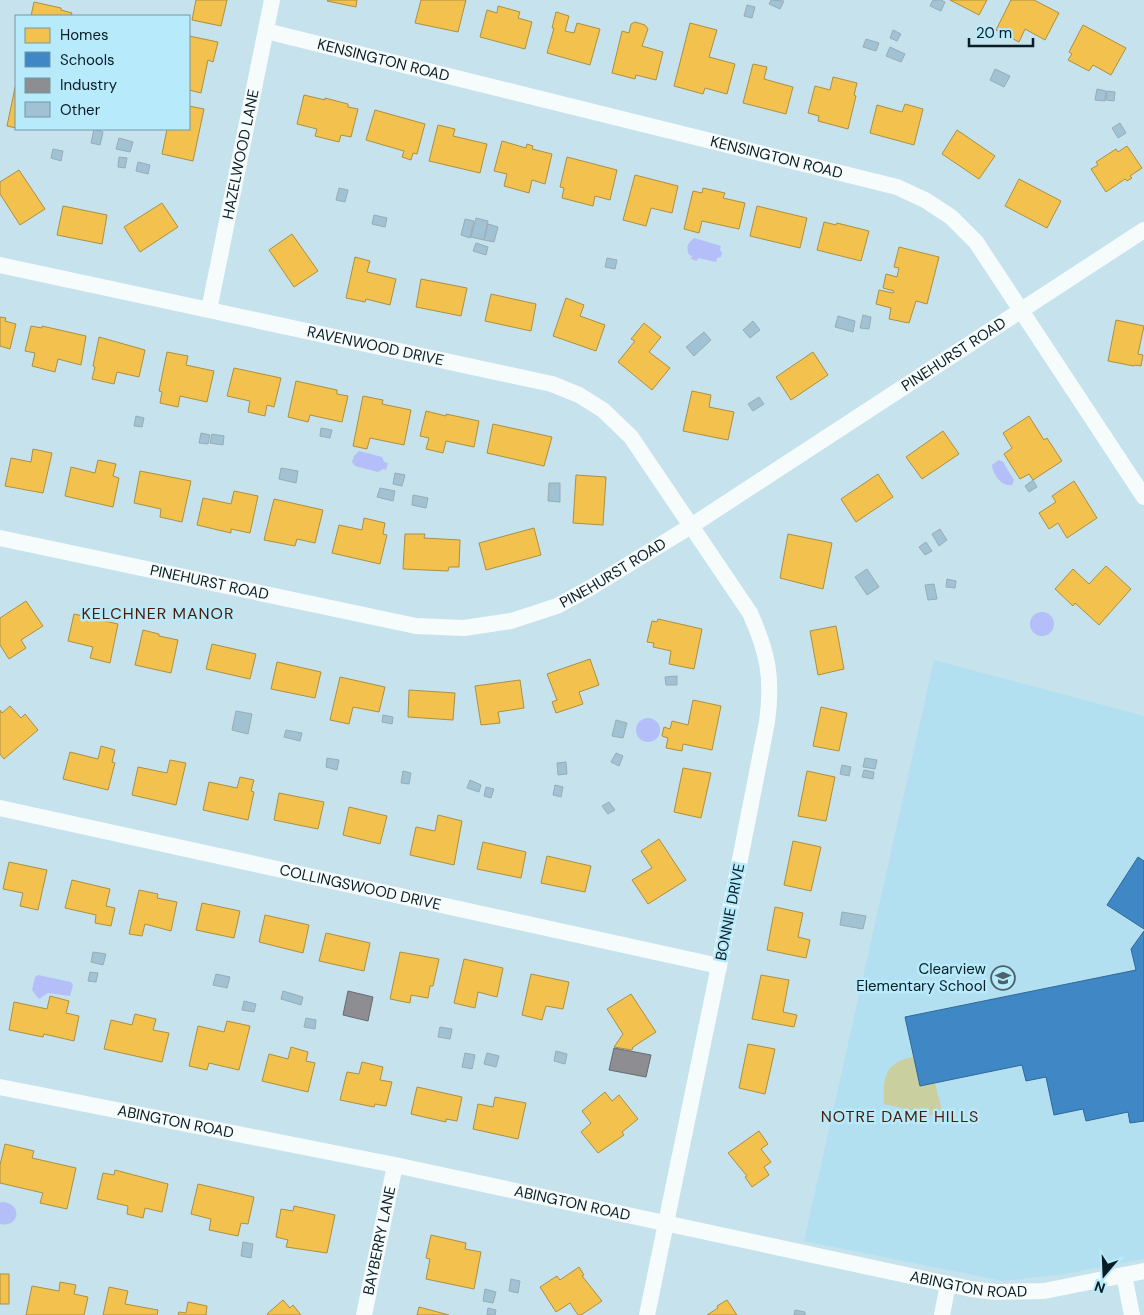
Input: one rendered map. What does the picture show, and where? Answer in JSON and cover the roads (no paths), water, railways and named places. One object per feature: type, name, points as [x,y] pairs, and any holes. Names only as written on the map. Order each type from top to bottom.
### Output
[{"type":"street","name":"HAZELWOOD LANE","points":[[209,310],[272,0]]},
{"type":"street","name":"KENSINGTON ROAD","points":[[266,31],[897,187],[926,200],[952,217],[976,242],[1144,497]]},
{"type":"street","name":"PINEHURST ROAD","points":[[0,538],[416,626],[464,628],[511,621],[557,606],[691,526],[1144,230]]},
{"type":"street","name":"RAVENWOOD DRIVE","points":[[0,265],[552,384],[579,395],[603,410],[631,437],[691,526]]},
{"type":"street","name":"BONNIE DRIVE","points":[[647,1315],[719,966],[767,722],[770,698],[767,658],[750,613],[691,526]]},
{"type":"street","name":"COLLINGSWOOD DRIVE","points":[[0,808],[719,966]]},
{"type":"street","name":"ABINGTON ROAD","points":[[0,1087],[395,1165],[948,1284],[996,1292],[1020,1292],[1068,1287],[1144,1271]]},
{"type":"street","name":"BAYBERRY LANE","points":[[364,1315],[395,1165]]},
{"type":"street","points":[[1124,1275],[1132,1315]]},
{"type":"street","points":[[942,1315],[948,1284]]},
{"type":"water","points":[[694,238],[721,246],[721,257],[717,258],[716,262],[698,258],[697,261],[691,259],[692,256],[689,255],[687,248]]},
{"type":"water","points":[[359,451],[382,457],[384,462],[388,463],[386,470],[383,469],[378,472],[355,466],[352,462],[354,456]]},
{"type":"water","points":[[999,460],[1003,462],[1014,480],[1012,485],[1004,484],[996,476],[992,465]]},
{"type":"water","points":[[1042,612],[1051,615],[1054,624],[1051,633],[1042,636],[1033,633],[1030,624],[1033,615]]},
{"type":"water","points":[[648,718],[656,722],[660,730],[656,738],[648,742],[640,738],[636,730],[640,722]]},
{"type":"water","points":[[38,975],[71,982],[73,985],[70,996],[48,993],[39,999],[32,990],[35,977]]},
{"type":"water","points":[[0,1203],[9,1203],[16,1210],[15,1219],[7,1224],[0,1224]]},
{"type":"place","name":"Clearview Elementary School","points":[[1003,978]]},
{"type":"district","name":"KELCHNER MANOR","points":[[158,613]]},
{"type":"district","name":"NOTRE DAME HILLS","points":[[900,1116]]}]
